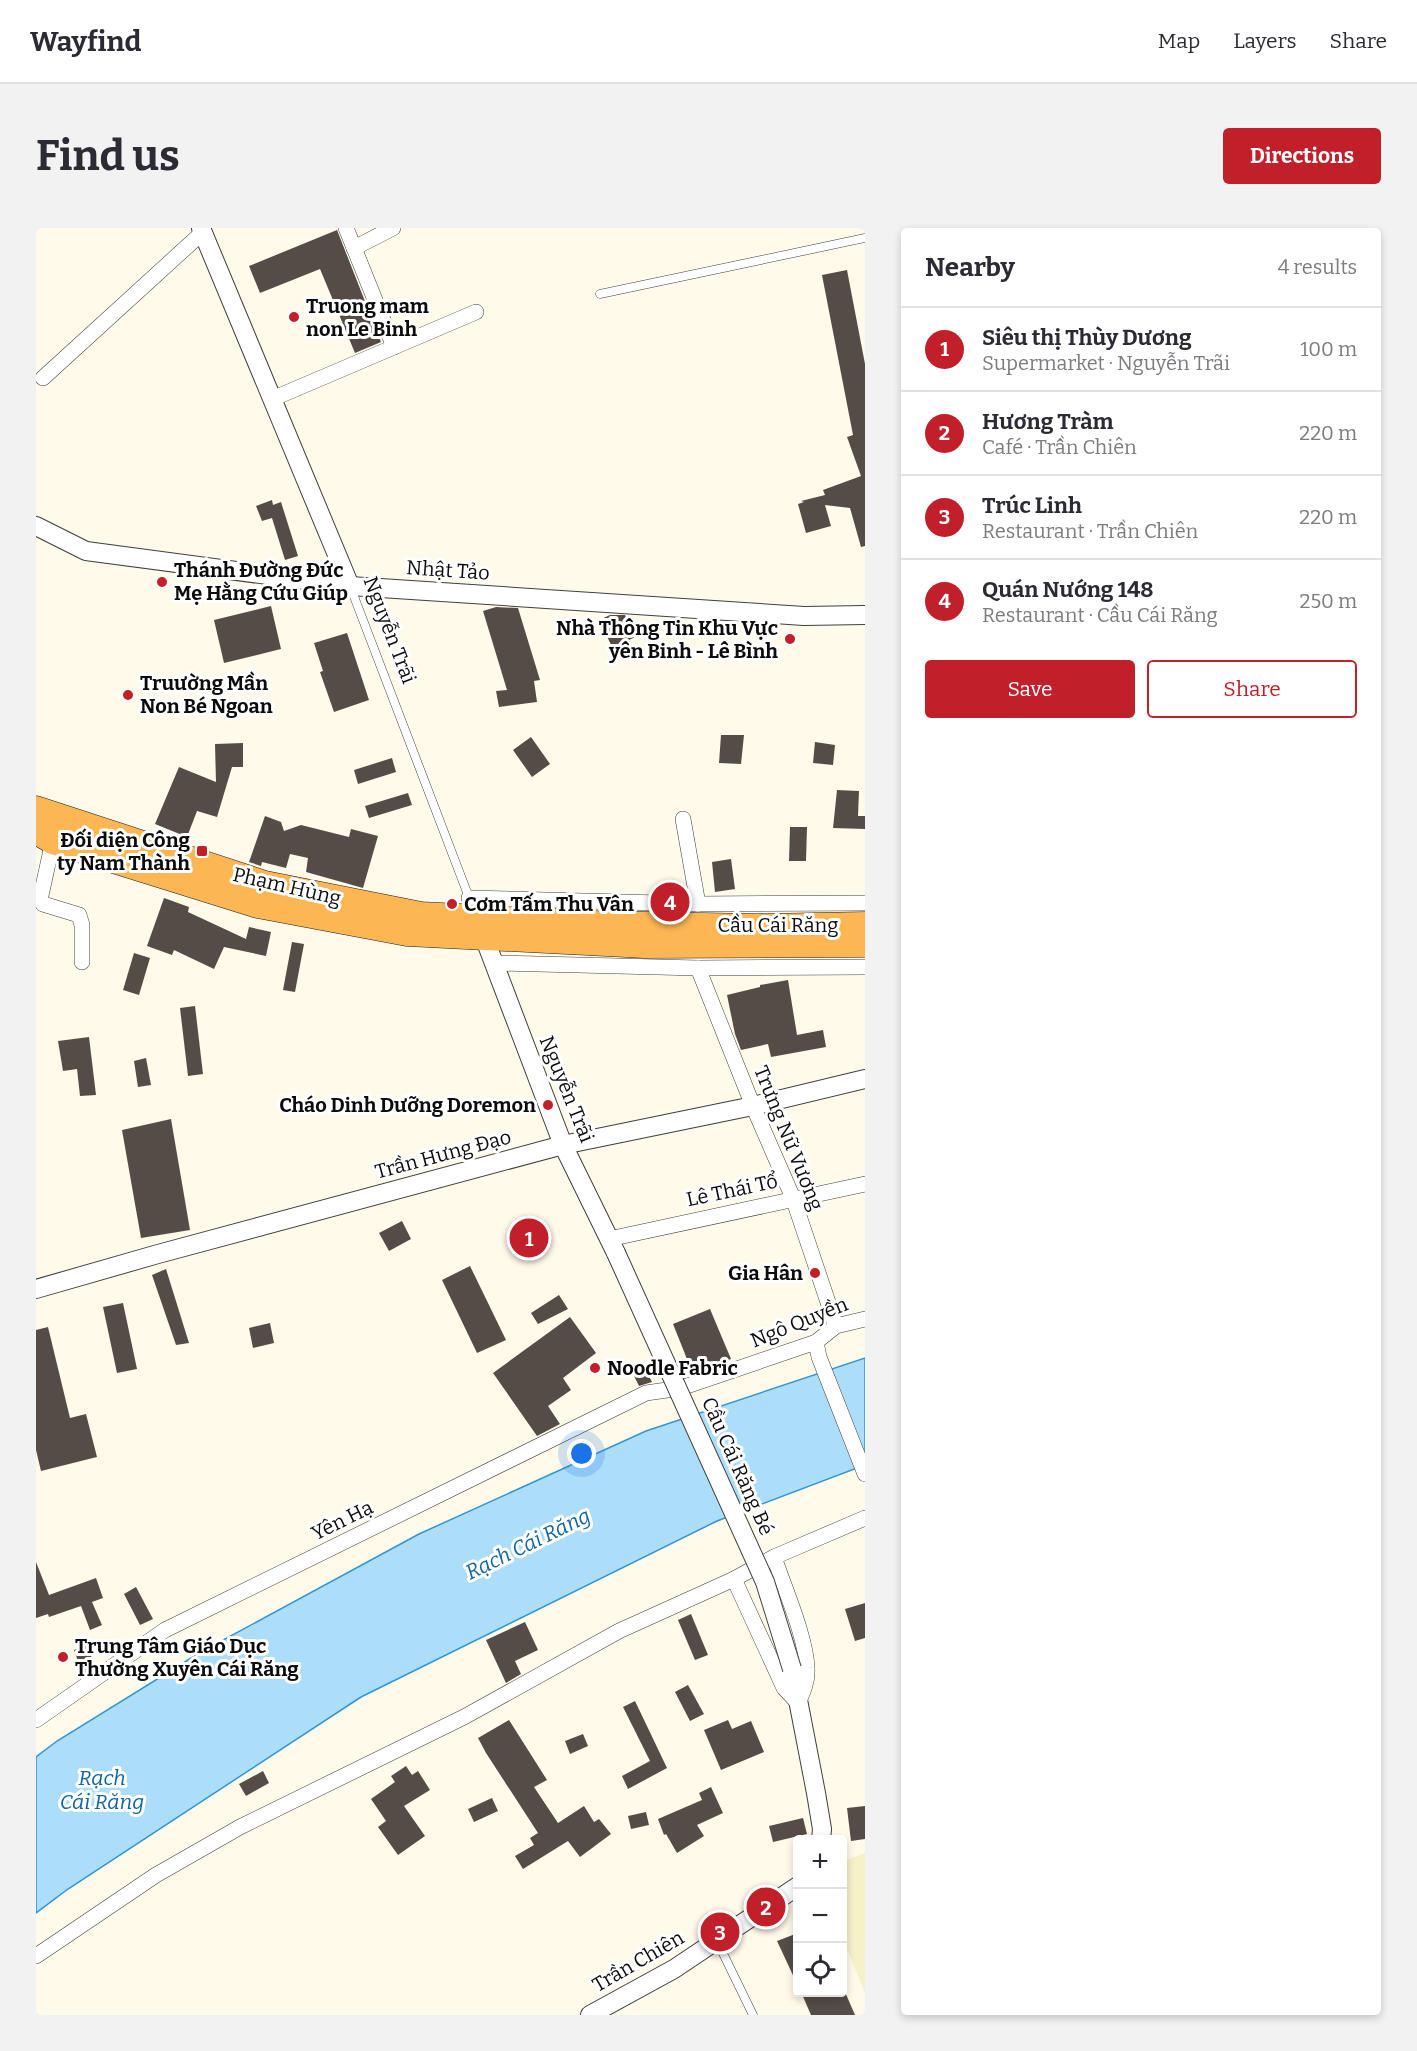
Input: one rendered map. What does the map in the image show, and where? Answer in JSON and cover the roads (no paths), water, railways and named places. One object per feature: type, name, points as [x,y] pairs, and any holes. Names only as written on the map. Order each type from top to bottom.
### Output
[{"type":"highway","name":"Phạm Hùng","points":[[36,809],[50,830],[265,884],[421,915],[477,918],[547,931]]},
{"type":"highway","name":"Cầu Cái Răng","points":[[547,931],[865,925]]},
{"type":"highway","name":"Cầu Cái Răng","points":[[547,931],[645,945],[865,944]]},
{"type":"street","points":[[346,228],[394,347]]},
{"type":"street","points":[[354,248],[393,228]]},
{"type":"street","points":[[44,378],[202,230]]},
{"type":"street","name":"Nguyễn Trãi","points":[[202,230],[350,586]]},
{"type":"street","points":[[272,399],[476,312]]},
{"type":"street","name":"Nhật Tảo","points":[[36,526],[86,551],[350,586],[804,616],[865,615]]},
{"type":"street","points":[[683,819],[698,904]]},
{"type":"street","points":[[50,830],[40,900],[43,904],[79,915],[82,925],[82,962]]},
{"type":"street","points":[[477,918],[698,904],[865,903]]},
{"type":"street","name":"Nguyễn Trãi","points":[[477,918],[563,1145],[613,1246]]},
{"type":"street","points":[[494,963],[698,968],[865,967]]},
{"type":"street","name":"Trưng Nữ Vương","points":[[698,968],[753,1106],[793,1198],[836,1326]]},
{"type":"street","name":"Trần Hưng Đạo","points":[[36,1289],[563,1145],[753,1106],[865,1079]]},
{"type":"street","name":"Lê Thái Tổ","points":[[613,1246],[793,1198],[865,1184]]},
{"type":"street","name":"Cầu Cái Răng Bé","points":[[613,1246],[765,1582],[792,1669],[798,1703]]},
{"type":"street","name":"Ngô Quyền","points":[[681,1388],[817,1349],[836,1326],[865,1319]]},
{"type":"street","points":[[817,1349],[865,1474]]},
{"type":"street","name":"Yên Hạ","points":[[36,1720],[165,1630],[646,1394],[681,1388]]},
{"type":"street","points":[[36,1956],[156,1875],[240,1827],[464,1717],[619,1631],[734,1579],[774,1557],[865,1518]]},
{"type":"street","points":[[774,1557],[801,1637],[807,1667],[806,1685],[798,1703]]},
{"type":"street","points":[[734,1579],[784,1688],[798,1703],[816,1793],[821,1835]]},
{"type":"street","name":"Trần Chiên","points":[[590,2015],[674,1969],[794,1889]]},
{"type":"lane","points":[[600,294],[865,238]]},
{"type":"lane","name":"Nguyễn Trãi","points":[[350,586],[477,918]]},
{"type":"lane","points":[[717,1940],[753,2015]]},
{"type":"water","name":"Rạch Cái Răng","points":[[865,1358],[865,1465],[717,1521],[361,1697],[68,1889],[36,1913],[36,1757],[57,1741],[201,1652],[419,1534],[646,1431]]},
{"type":"place","name":"Truong mam non Le Binh","points":[[294,317]]},
{"type":"place","name":"Thánh Đường Đức Mẹ Hằng Cứu Giúp","points":[[162,582]]},
{"type":"place","name":"Nhà Thông Tin Khu Vực yên Binh - Lê Bình","points":[[790,639]]},
{"type":"place","name":"Truường Mần Non Bé Ngoan","points":[[128,695]]},
{"type":"place","name":"Đối diện Công ty Nam Thành","points":[[202,851]]},
{"type":"place","name":"Quán Nướng 148","points":[[670,902]]},
{"type":"place","name":"Cơm Tấm Thu Vân","points":[[452,904]]},
{"type":"place","name":"Cháo Dinh Dưỡng Doremon","points":[[548,1105]]},
{"type":"place","name":"Siêu thị Thùy Dương","points":[[529,1238]]},
{"type":"place","name":"Gia Hân","points":[[815,1273]]},
{"type":"place","name":"Noodle Fabric","points":[[595,1368]]},
{"type":"place","name":"Trung Tâm Giáo Dục Thường Xuyên Cái Răng","points":[[63,1657]]},
{"type":"place","name":"Hương Tràm","points":[[766,1907]]},
{"type":"place","name":"Trúc Linh","points":[[720,1932]]}]
